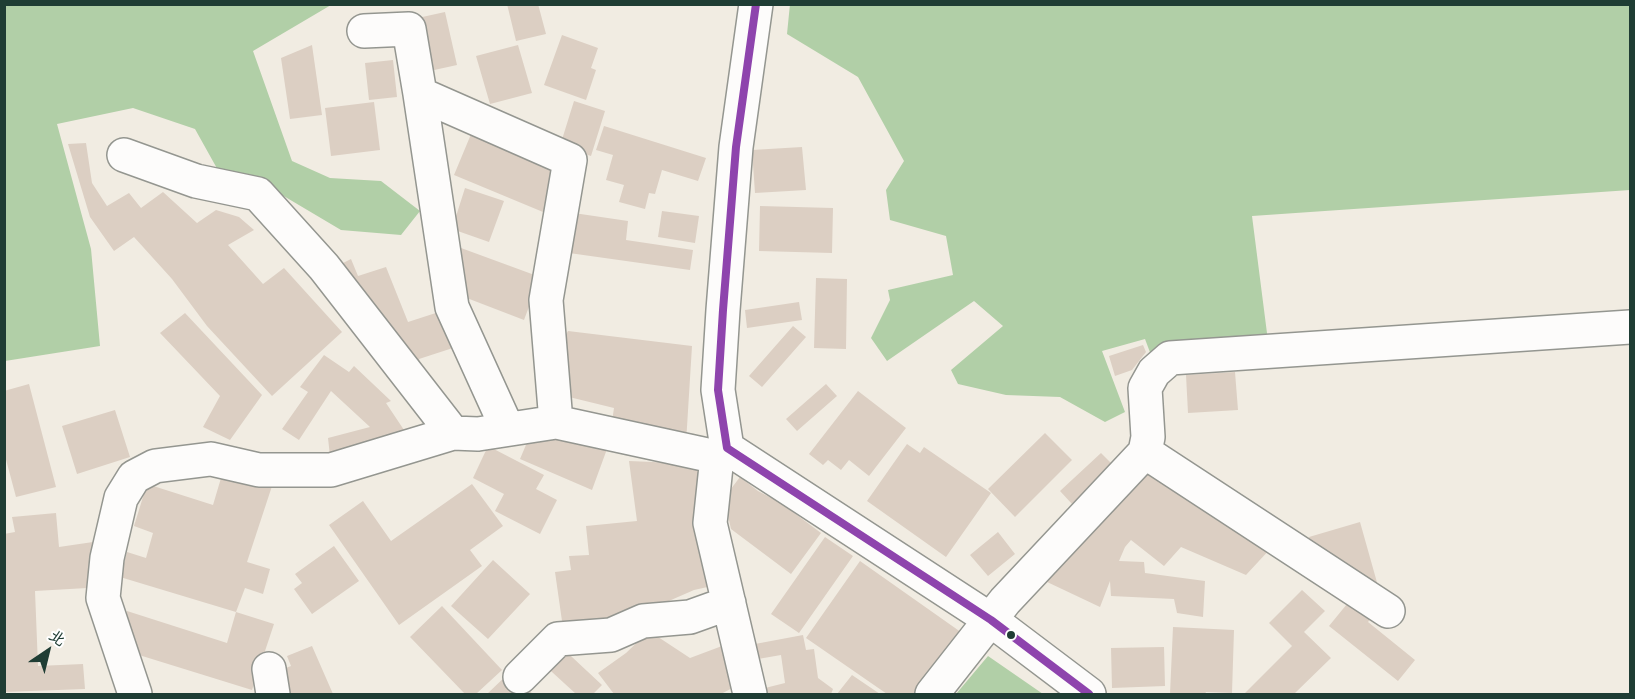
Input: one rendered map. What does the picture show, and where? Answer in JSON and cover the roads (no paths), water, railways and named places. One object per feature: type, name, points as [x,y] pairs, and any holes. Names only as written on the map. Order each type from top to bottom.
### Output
[{"type":"street","points":[[750,694],[710,523],[722,453],[718,390],[736,147],[756,4]]},
{"type":"street","points":[[364,31],[409,29],[452,307],[507,428]]},
{"type":"street","points":[[420,94],[570,160],[546,300],[556,422]]},
{"type":"street","points":[[124,155],[196,181],[258,194],[324,267],[453,433]]},
{"type":"street","points":[[932,694],[1005,601],[1145,452],[1148,437],[1145,388],[1154,372],[1170,358],[1630,327]]},
{"type":"street","points":[[135,694],[104,598],[107,558],[121,498],[134,477],[155,466],[212,459],[259,470],[331,470],[453,433],[478,434],[556,422],[722,453],[992,620],[1089,694]]},
{"type":"street","points":[[1145,452],[1388,610]]},
{"type":"street","points":[[520,677],[558,639],[611,635],[643,621],[690,617],[729,603]]}]
